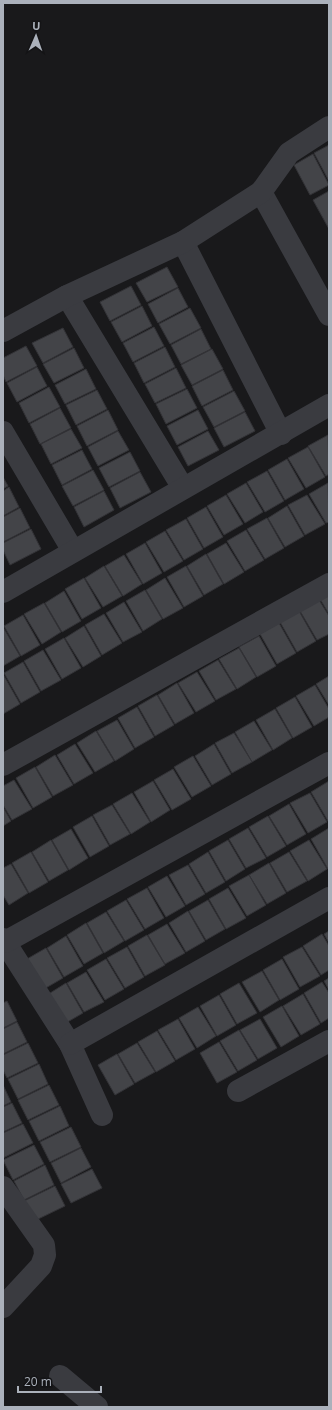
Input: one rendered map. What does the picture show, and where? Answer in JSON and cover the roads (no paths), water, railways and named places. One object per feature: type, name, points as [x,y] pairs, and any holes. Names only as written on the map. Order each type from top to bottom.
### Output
[{"type":"street","points":[[3,332],[67,296],[183,242],[261,192],[289,153],[329,127]]},
{"type":"street","points":[[261,192],[321,282],[329,315]]},
{"type":"street","points":[[183,242],[281,434]]},
{"type":"street","points":[[67,296],[183,488]]},
{"type":"street","points":[[3,592],[183,488],[281,434],[329,405]]},
{"type":"street","points":[[3,432],[73,551]]},
{"type":"street","points":[[3,765],[329,584]]},
{"type":"street","points":[[102,1115],[70,1044],[4,940],[329,763]]},
{"type":"street","points":[[70,1044],[329,898]]},
{"type":"street","points":[[238,1091],[329,1041]]},
{"type":"street","points":[[3,1187],[44,1245],[45,1255],[41,1266],[3,1306]]},
{"type":"street","points":[[60,1376],[97,1407]]}]
